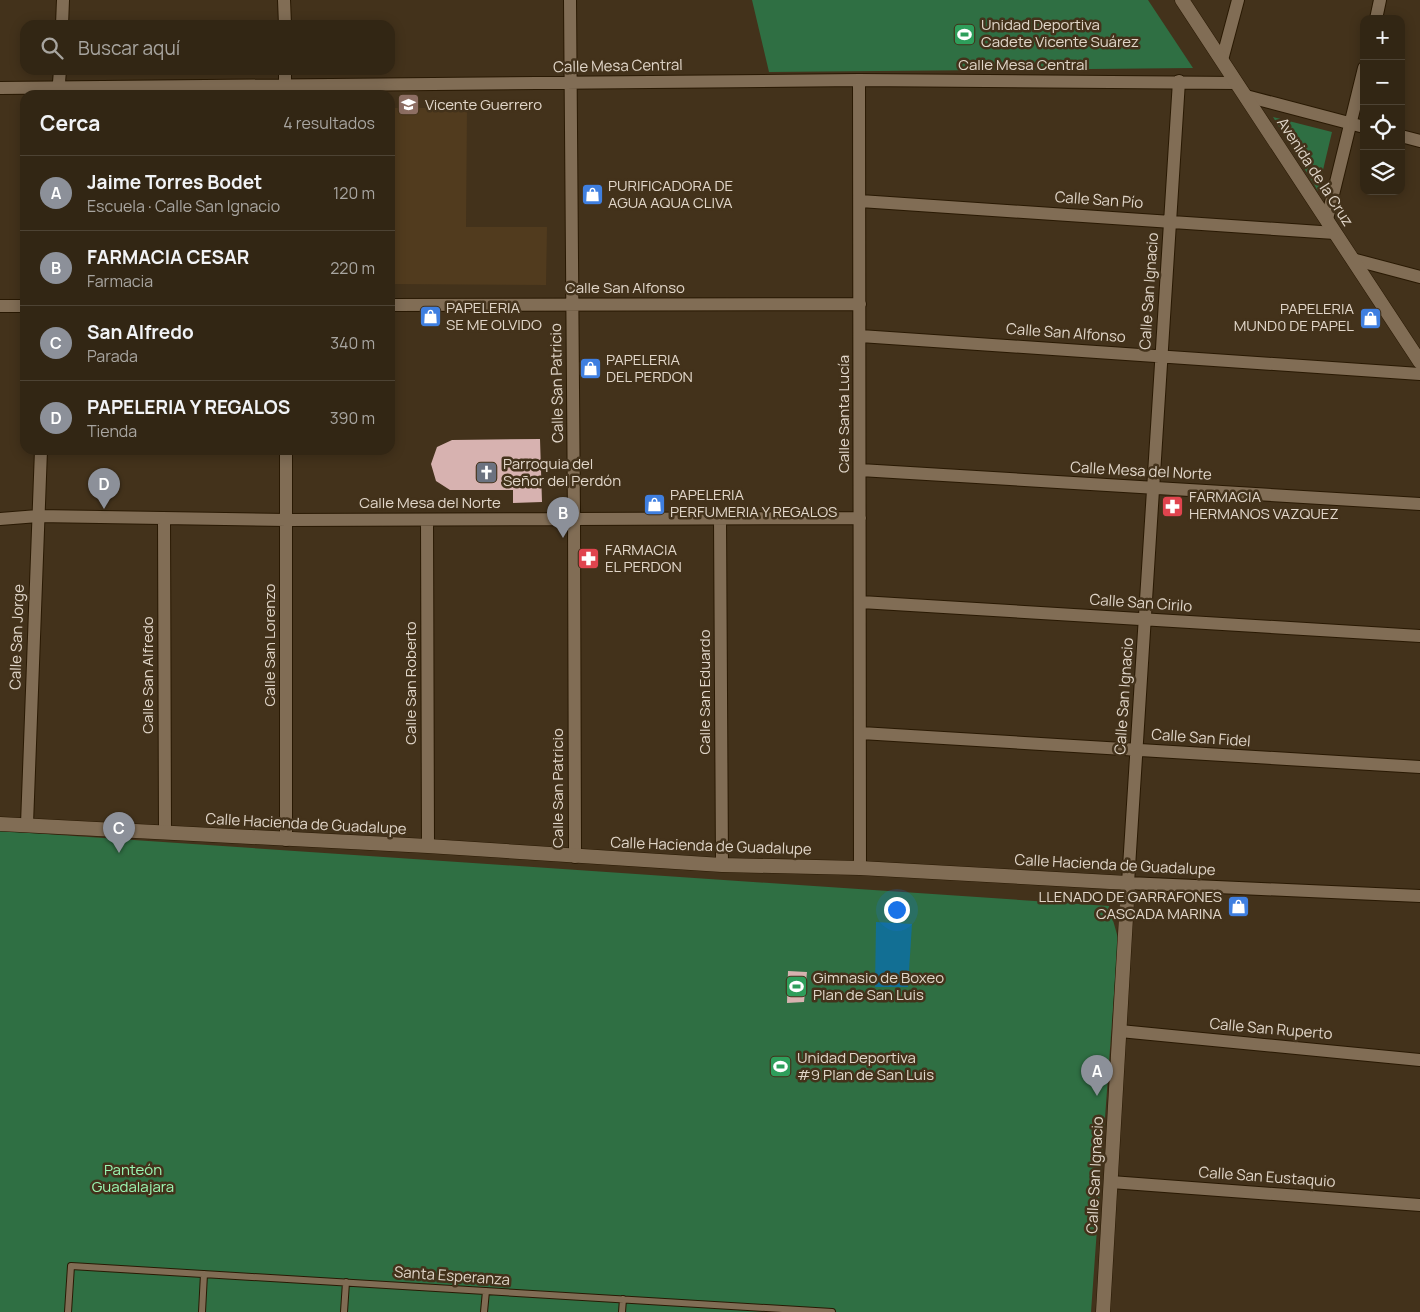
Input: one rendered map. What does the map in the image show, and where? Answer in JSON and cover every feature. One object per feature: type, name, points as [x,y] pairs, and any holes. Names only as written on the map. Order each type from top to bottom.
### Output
[{"type":"street","points":[[62,20],[63,0]]},
{"type":"street","points":[[284,0],[285,20]]},
{"type":"street","name":"Calle San Patricio","points":[[570,0],[575,856]]},
{"type":"street","name":"Avenida de la Cruz","points":[[1182,0],[1420,362]]},
{"type":"street","points":[[1222,60],[1238,0]]},
{"type":"street","points":[[1377,15],[1380,0]]},
{"type":"street","points":[[59,90],[60,75]]},
{"type":"street","points":[[285,75],[285,90]]},
{"type":"street","name":"Calle Mesa Central","points":[[285,90],[570,83],[859,80],[1179,81],[1236,83]]},
{"type":"street","name":"Calle Santa Lucía","points":[[859,80],[860,868]]},
{"type":"street","name":"Calle San Ignacio","points":[[1103,1312],[1179,81]]},
{"type":"street","points":[[1327,220],[1360,84]]},
{"type":"street","name":"Calle Mesa Central","points":[[0,88],[30,90]]},
{"type":"street","points":[[1246,96],[1360,126]]},
{"type":"street","points":[[1405,137],[1420,141]]},
{"type":"street","name":"Calle San Pío","points":[[860,201],[1335,233]]},
{"type":"street","points":[[1352,259],[1420,277]]},
{"type":"street","name":"Calle San Alfonso","points":[[395,305],[860,304]]},
{"type":"street","points":[[0,306],[20,306]]},
{"type":"street","name":"Calle San Alfonso","points":[[860,336],[1420,374]]},
{"type":"street","name":"Calle San Jorge","points":[[26,824],[41,455]]},
{"type":"street","name":"Calle San Lorenzo","points":[[286,455],[286,840]]},
{"type":"street","name":"Calle Mesa del Norte","points":[[860,470],[1420,504]]},
{"type":"street","name":"Calle Mesa del Norte","points":[[0,519],[38,516],[286,520],[860,518]]},
{"type":"street","name":"Calle San Alfredo","points":[[164,518],[165,832]]},
{"type":"street","name":"Calle San Eduardo","points":[[720,518],[722,865]]},
{"type":"street","name":"Calle San Roberto","points":[[427,520],[428,846]]},
{"type":"street","name":"Calle San Cirilo","points":[[861,602],[1420,636]]},
{"type":"street","name":"Calle San Fidel","points":[[861,732],[1420,768]]},
{"type":"street","name":"Calle Hacienda de Guadalupe","points":[[0,824],[428,846],[722,865],[860,868],[1128,883],[1420,896]]},
{"type":"street","name":"Calle San Ruperto","points":[[1120,1031],[1420,1060]]},
{"type":"street","name":"Calle San Eustaquio","points":[[1111,1182],[1420,1205]]},
{"type":"lane","name":"Santa Esperanza","points":[[68,1312],[71,1266],[623,1299],[743,1309],[832,1312]]},
{"type":"lane","points":[[202,1312],[204,1274]]},
{"type":"lane","points":[[344,1312],[346,1282]]},
{"type":"lane","points":[[484,1312],[486,1291]]},
{"type":"lane","points":[[622,1312],[623,1299]]},
{"type":"shaded area","points":[[395,108],[467,108],[466,227],[547,227],[546,285],[395,284]]},
{"type":"green space","name":"Unidad Deportiva Cadete Vicente Suárez","points":[[752,0],[1148,0],[1193,68],[769,72]]},
{"type":"green space","points":[[1273,117],[1332,132],[1318,191]]},
{"type":"green space","name":"Panteón Guadalajara","points":[[0,831],[1109,906],[1118,938],[1091,1312],[0,1312]]},
{"type":"water","points":[[876,922],[912,924],[908,987],[875,987]]},
{"type":"building","name":"Parroquia del Señor del Perdón","points":[[540,439],[542,502],[513,503],[513,490],[450,490],[436,481],[431,464],[437,447],[452,440]]},
{"type":"building","name":"Gimnasio de Boxeo Plan de San Luis","points":[[788,971],[807,972],[804,1002],[787,1003]]},
{"type":"place","name":"Unidad Deportiva Cadete Vicente Suárez","points":[[965,34]]},
{"type":"place","name":"Vicente Guerrero","points":[[409,105]]},
{"type":"place","name":"PURIFICADORA DE AGUA AQUA CLIVA","points":[[592,195]]},
{"type":"place","name":"PAPELERIA SE ME OLVIDO","points":[[430,317]]},
{"type":"place","name":"PAPELERIA MUND0 DE PAPEL","points":[[1370,318]]},
{"type":"place","name":"PAPELERIA DEL PERDON","points":[[590,369]]},
{"type":"place","name":"Parroquia del Señor del Perdón","points":[[487,473]]},
{"type":"place","name":"PAPELERIA PERFUMERIA Y REGALOS","points":[[654,504]]},
{"type":"place","name":"FARMACIA HERMANOS VAZQUEZ","points":[[1173,506]]},
{"type":"place","name":"PAPELERIA Y REGALOS","points":[[104,509]]},
{"type":"place","name":"FARMACIA CESAR","points":[[563,538]]},
{"type":"place","name":"FARMACIA EL PERDON","points":[[589,559]]},
{"type":"place","name":"San Alfredo","points":[[119,853]]},
{"type":"place","name":"LLENADO DE GARRAFONES CASCADA MARINA","points":[[1238,906]]},
{"type":"place","name":"Gimnasio de Boxeo Plan de San Luis","points":[[797,987]]},
{"type":"place","name":"Unidad Deportiva #9 Plan de San Luis","points":[[781,1067]]},
{"type":"place","name":"Jaime Torres Bodet","points":[[1097,1096]]}]
